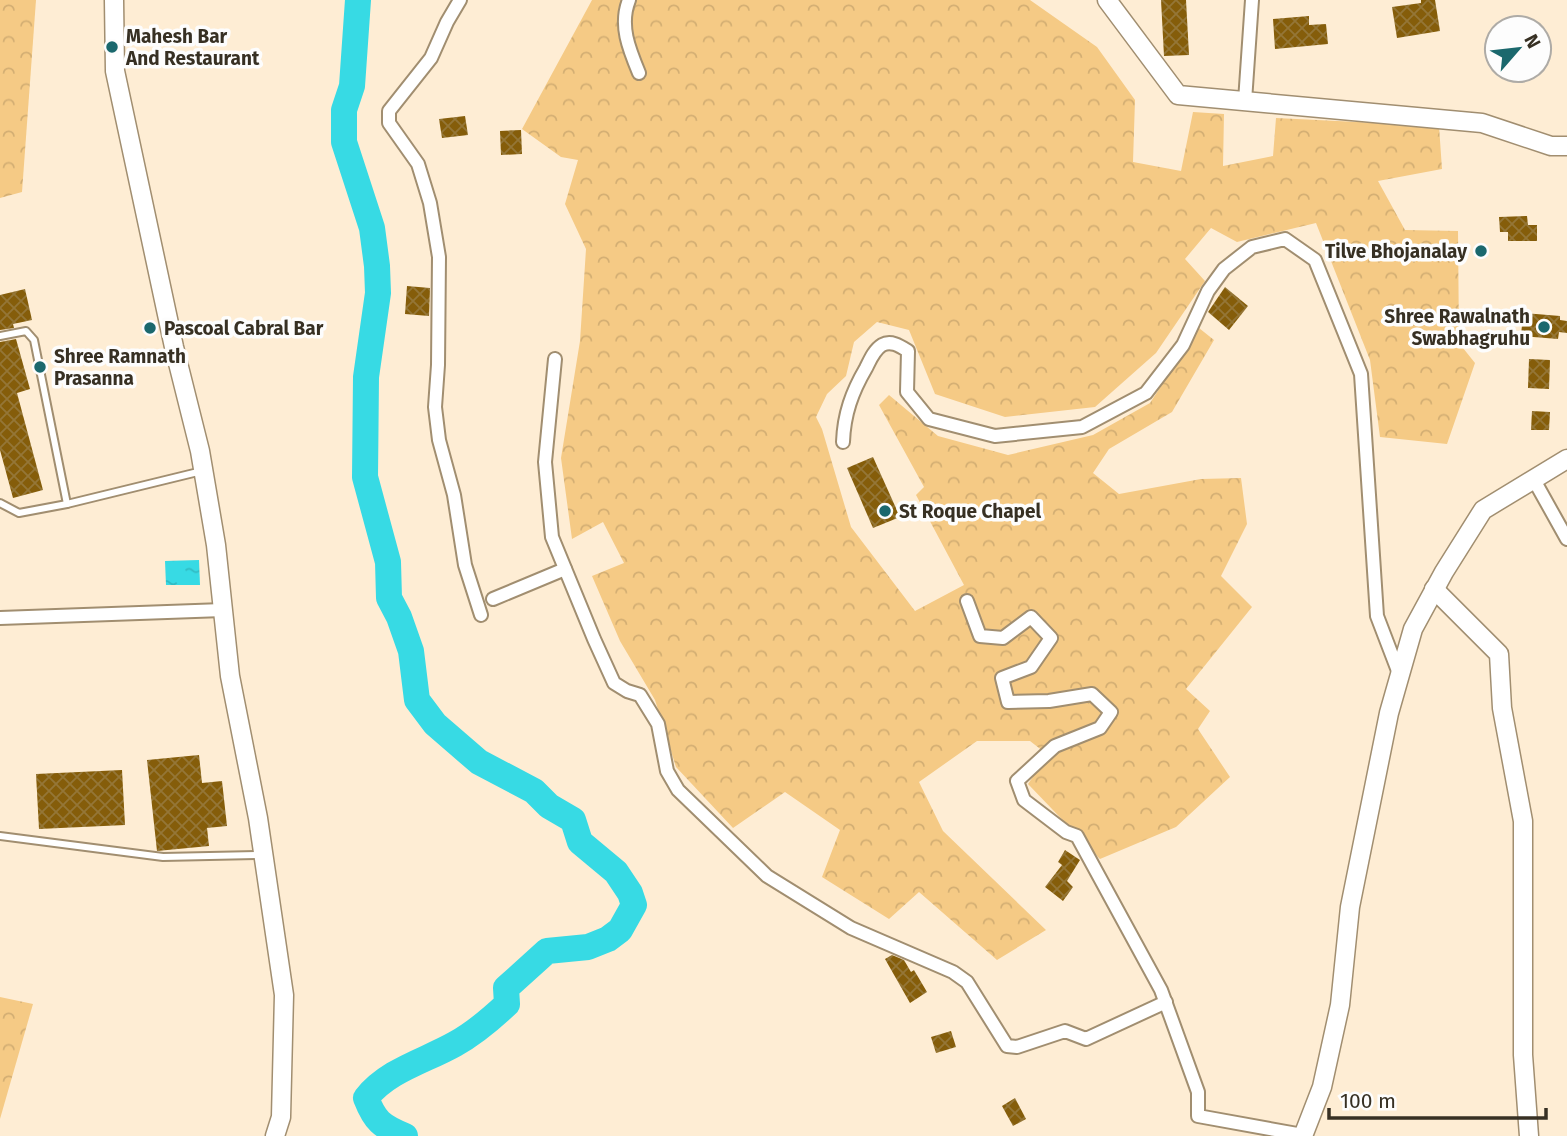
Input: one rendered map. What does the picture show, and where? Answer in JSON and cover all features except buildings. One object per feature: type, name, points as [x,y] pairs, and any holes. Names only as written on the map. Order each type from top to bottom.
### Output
[{"type":"street","points":[[114,0],[115,71],[174,347],[204,470],[216,545],[230,676],[258,818],[284,995],[281,1117],[275,1136]]},
{"type":"street","points":[[460,0],[431,58],[388,111],[389,123],[418,164],[430,203],[439,257],[435,407],[439,440],[454,495],[465,565],[481,615]]},
{"type":"street","points":[[629,0],[624,20],[625,33],[639,73]]},
{"type":"street","points":[[1107,0],[1178,95],[1482,123],[1551,146],[1567,146]]},
{"type":"street","points":[[1245,101],[1252,0]]},
{"type":"street","points":[[843,442],[851,394],[875,352],[883,344],[894,343],[908,351],[907,392],[929,419],[995,436],[1082,427],[1146,393],[1183,345],[1208,291],[1224,269],[1252,247],[1285,239],[1315,260],[1361,374],[1377,616],[1400,676]]},
{"type":"street","points":[[555,359],[545,461],[552,537],[614,683],[640,695],[658,724],[667,771],[678,790],[767,876],[851,928],[953,972],[967,982],[1007,1046],[1017,1047],[1065,1031],[1086,1039],[1166,1002]]},
{"type":"street","points":[[967,601],[980,636],[1003,638],[1031,617],[1051,638],[1031,667],[1003,678],[1009,702],[1049,701],[1092,694],[1111,712],[1100,728],[1055,746],[1017,780],[1024,800],[1066,832],[1077,836],[1161,990],[1198,1092],[1198,1116],[1303,1136],[1322,1087],[1340,1005],[1350,907],[1389,713],[1413,629],[1434,589],[1483,510],[1567,459]]},
{"type":"street","points":[[1534,480],[1567,539]]},
{"type":"street","points":[[493,599],[565,569]]},
{"type":"street","points":[[1434,589],[1499,654],[1502,708],[1523,821],[1523,1055],[1530,1136]]},
{"type":"street","points":[[0,618],[223,610]]},
{"type":"lane","points":[[0,336],[26,331],[34,340],[67,505]]},
{"type":"lane","points":[[0,503],[19,513],[67,505],[204,470]]},
{"type":"lane","points":[[0,836],[163,857],[262,855]]},
{"type":"green space","points":[[0,0],[36,0],[22,192],[0,198]]},
{"type":"green space","points":[[592,0],[1030,0],[1097,47],[1135,100],[1133,162],[1181,171],[1193,112],[1224,114],[1223,166],[1273,156],[1276,118],[1439,126],[1442,169],[1378,181],[1405,230],[1458,231],[1459,343],[1475,363],[1447,444],[1380,437],[1370,360],[1316,223],[1237,242],[1211,228],[1185,259],[1205,281],[1156,353],[1095,407],[1005,417],[935,394],[909,330],[877,322],[854,342],[846,376],[827,394],[816,417],[851,527],[915,611],[964,585],[916,495],[924,487],[879,405],[889,395],[938,436],[1008,455],[1093,435],[1150,403],[1199,328],[1214,340],[1172,412],[1109,449],[1093,473],[1119,494],[1201,479],[1241,478],[1247,524],[1221,576],[1252,607],[1186,689],[1210,711],[1198,729],[1230,777],[1176,827],[1100,859],[1028,784],[1048,755],[1030,741],[977,741],[919,782],[943,831],[1046,930],[997,960],[919,892],[889,919],[822,877],[840,830],[785,792],[733,828],[676,767],[655,700],[620,641],[592,576],[624,563],[603,522],[572,539],[561,458],[580,341],[586,249],[565,204],[578,160],[561,157],[522,129]]},
{"type":"green space","points":[[0,997],[33,1004],[0,1119]]},
{"type":"water","points":[[199,560],[200,585],[166,585],[165,561]]},
{"type":"waterway","points":[[358,0],[352,86],[344,110],[344,142],[372,228],[377,266],[378,293],[366,377],[365,477],[388,562],[389,598],[411,651],[417,700],[435,724],[479,762],[534,791],[549,806],[573,820],[580,842],[616,872],[630,893],[634,905],[620,930],[608,939],[588,947],[547,951],[506,988],[507,1004],[482,1026],[455,1044],[396,1073],[375,1088],[366,1098],[373,1112],[384,1126],[405,1136]]},
{"type":"place","name":"Mahesh Bar And Restaurant","points":[[112,47]]},
{"type":"place","name":"Tilve Bhojanalay","points":[[1481,251]]},
{"type":"place","name":"Shree Rawalnath Swabhagruhu","points":[[1544,327]]},
{"type":"place","name":"Pascoal Cabral Bar","points":[[150,328]]},
{"type":"place","name":"Shree Ramnath Prasanna","points":[[40,367]]},
{"type":"place","name":"St Roque Chapel","points":[[885,511]]}]
